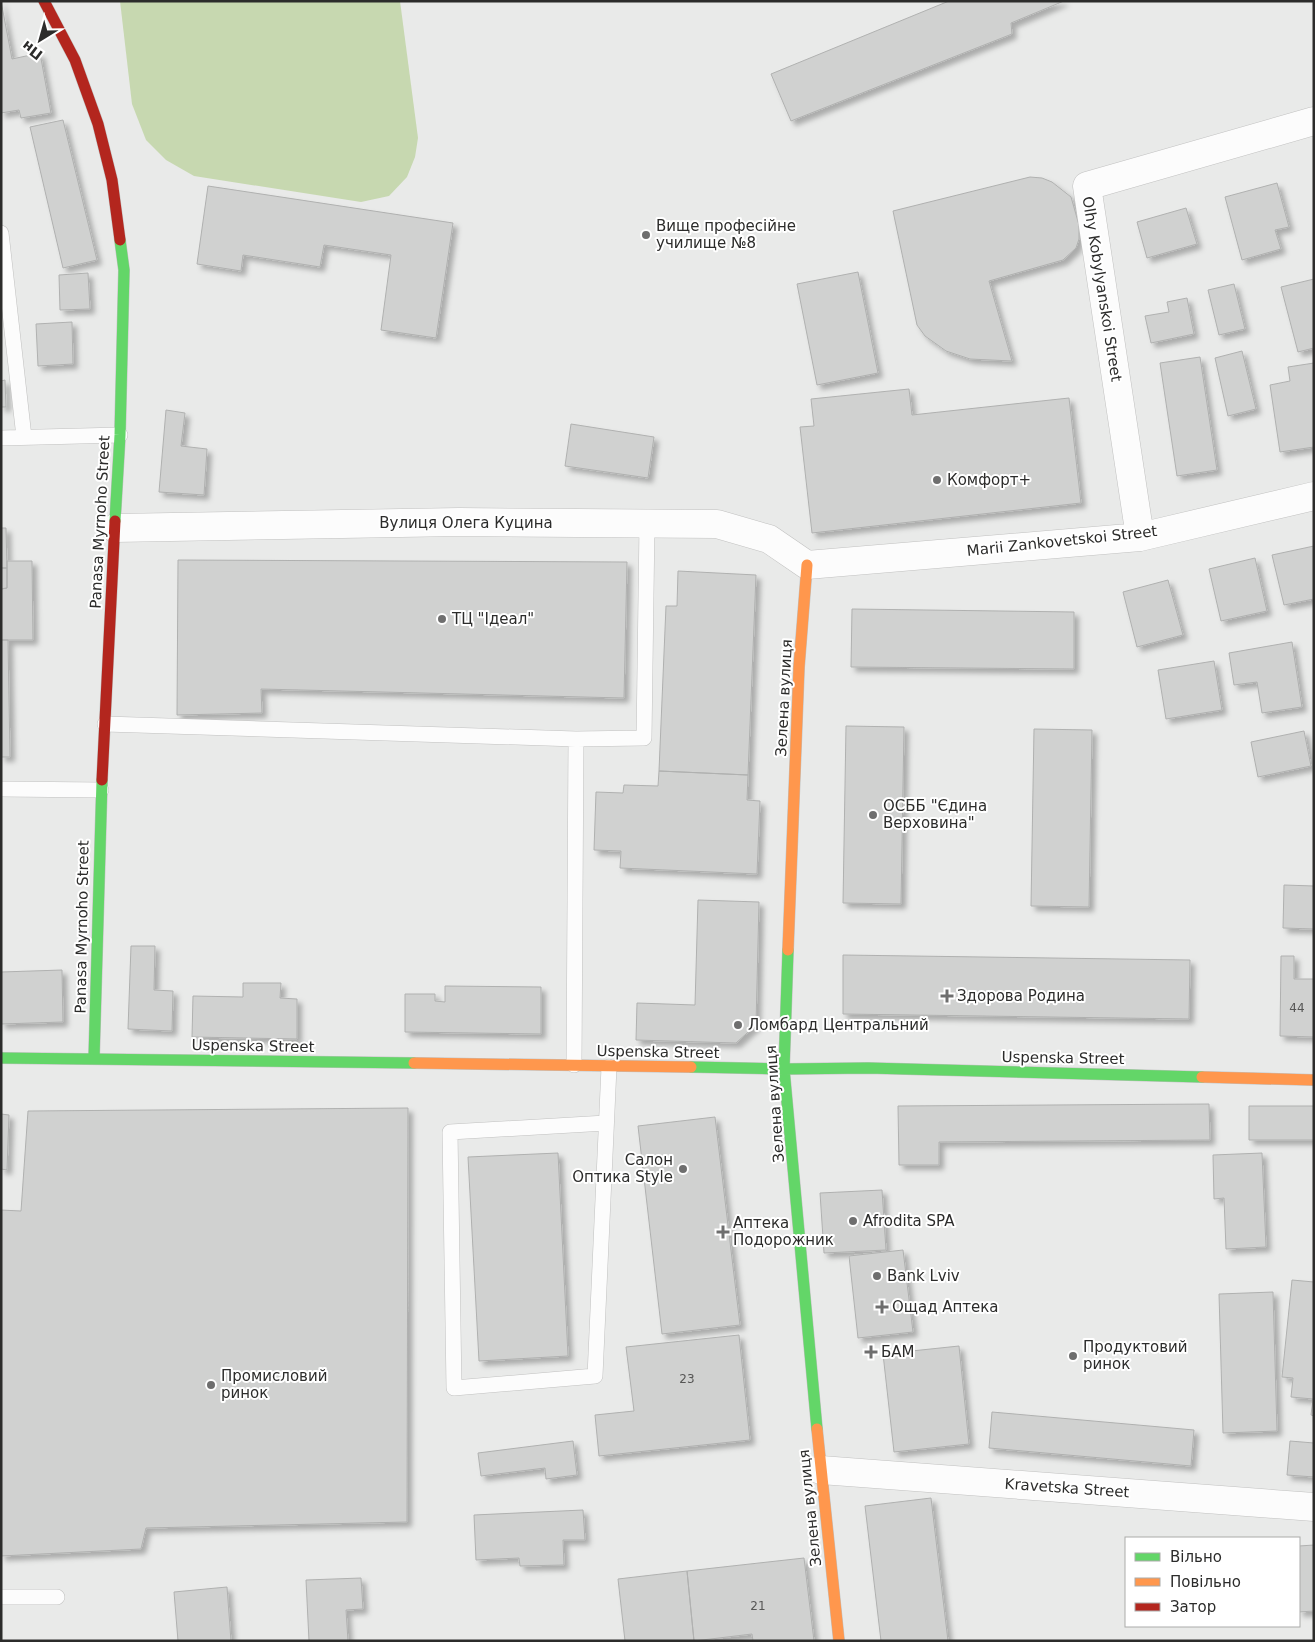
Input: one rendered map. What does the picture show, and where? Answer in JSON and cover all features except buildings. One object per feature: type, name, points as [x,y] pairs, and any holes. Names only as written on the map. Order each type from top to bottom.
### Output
[{"type":"street","name":"Panasa Myrnoho Street","points":[[44,1],[75,60],[98,124],[112,180],[124,270],[120,435],[101,790],[94,1058]]},
{"type":"street","name":"Olhy Kobylyanskoi Street","points":[[1140,537],[1087,186],[1314,121]]},
{"type":"street","name":"Marii Zankovetskoi Street","points":[[807,564],[1140,537],[1314,496]]},
{"type":"street","name":"Вулиця Олега Куцина","points":[[115,528],[459,522],[717,524],[769,539],[807,564]]},
{"type":"street","name":"Зелена вулиця","points":[[807,564],[799,667],[784,1069],[821,1470],[839,1641]]},
{"type":"street","name":"Uspenska Street","points":[[1,1058],[609,1067],[868,1068],[1314,1080]]},
{"type":"street","name":"Kravetska Street","points":[[821,1470],[1314,1507]]},
{"type":"lane","points":[[1,233],[24,437]]},
{"type":"lane","points":[[1,438],[120,435]]},
{"type":"lane","points":[[105,724],[576,739],[644,738],[647,524]]},
{"type":"lane","points":[[574,1065],[576,739]]},
{"type":"lane","points":[[1,789],[101,790]]},
{"type":"lane","points":[[606,1123],[450,1132],[454,1388],[595,1376],[609,1067]]},
{"type":"lane","points":[[1,1597],[58,1597]]},
{"type":"green space","points":[[120,1],[400,1],[418,138],[415,157],[407,177],[389,196],[361,202],[194,176],[166,160],[146,140],[132,104]]},
{"type":"traffic: fast","points":[[115,521],[120,435],[124,270],[120,240]]},
{"type":"traffic: fast","points":[[94,1058],[102,780]]},
{"type":"traffic: fast","points":[[788,950],[784,1069],[817,1429]]},
{"type":"traffic: fast","points":[[1,1058],[414,1063]]},
{"type":"traffic: fast","points":[[691,1067],[868,1068],[1202,1077]]},
{"type":"traffic: slow","points":[[788,950],[799,667],[807,565]]},
{"type":"traffic: slow","points":[[414,1063],[691,1067]]},
{"type":"traffic: slow","points":[[1202,1077],[1314,1080]]},
{"type":"traffic: slow","points":[[817,1429],[839,1641]]},
{"type":"traffic: jam","points":[[44,1],[75,60],[98,124],[112,180],[120,240]]},
{"type":"traffic: jam","points":[[102,780],[115,521]]},
{"type":"place","name":"Вище професійне училище №8","points":[[646,235]]},
{"type":"place","name":"Комфорт+","points":[[937,480]]},
{"type":"place","name":"ТЦ \"Ідеал\"","points":[[442,619]]},
{"type":"place","name":"ОСББ \"Єдина Верховина\"","points":[[873,815]]},
{"type":"place","name":"Здорова Родина","points":[[947,996]]},
{"type":"place","name":"Ломбард Центральний","points":[[738,1025]]},
{"type":"place","name":"Салон Оптика Style","points":[[683,1169]]},
{"type":"place","name":"Afrodita SPA","points":[[853,1221]]},
{"type":"place","name":"Аптека Подорожник","points":[[723,1232]]},
{"type":"place","name":"Bank Lviv","points":[[877,1276]]},
{"type":"place","name":"Ощад Аптека","points":[[882,1307]]},
{"type":"place","name":"БАМ","points":[[871,1352]]},
{"type":"place","name":"Продуктовий ринок","points":[[1073,1356]]},
{"type":"place","name":"Промисловий ринок","points":[[211,1385]]}]
